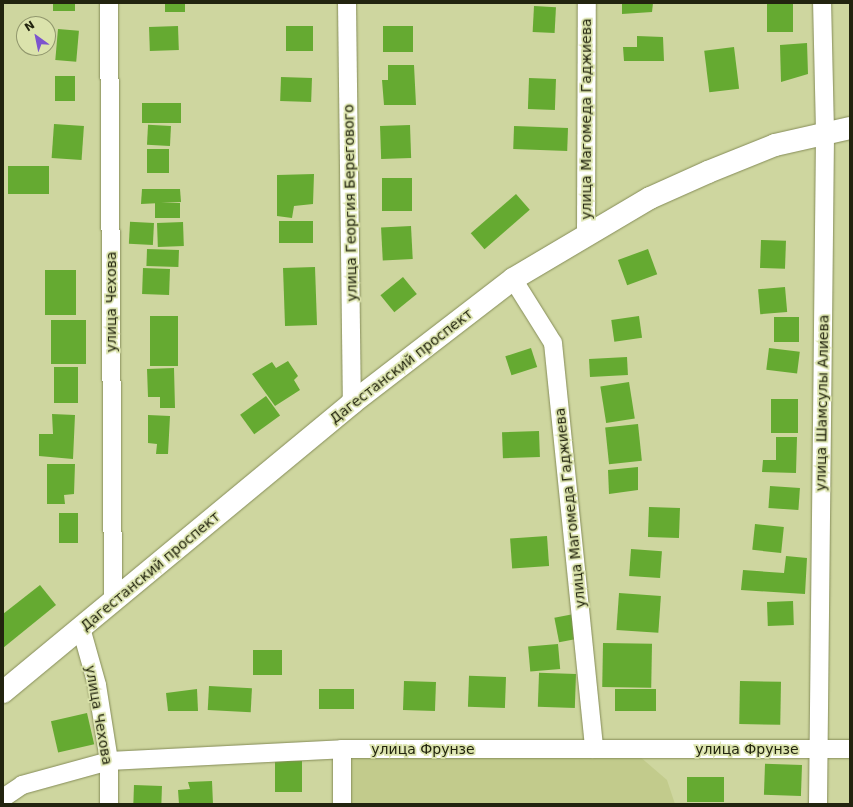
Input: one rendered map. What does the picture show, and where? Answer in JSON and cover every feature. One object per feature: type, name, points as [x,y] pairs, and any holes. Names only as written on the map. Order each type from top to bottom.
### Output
[{"type":"highway","name":"Дагестанский проспект","points":[[3,692],[352,403],[513,279],[586,234],[650,198],[708,172],[775,145],[825,132],[850,128]]},
{"type":"street","name":"улица Чехова","points":[[108,3],[113,601]]},
{"type":"street","name":"улица Георгия Берегового","points":[[347,3],[352,403]]},
{"type":"street","name":"улица Магомеда Гаджиева","points":[[586,234],[587,3]]},
{"type":"street","name":"улица Шамсулы Алиева","points":[[818,804],[825,132],[822,3]]},
{"type":"street","name":"улица Магомеда Гаджиева","points":[[513,279],[553,343],[594,749]]},
{"type":"street","name":"улица Чехова","points":[[81,628],[97,685],[109,761],[109,804]]},
{"type":"street","name":"улица Фрунзе","points":[[3,798],[22,786],[109,761],[342,749],[850,749]]},
{"type":"street","points":[[342,749],[342,804]]},
{"type":"shaded area","points":[[624,743],[667,780],[675,804],[348,804],[348,754]]},
{"type":"building","points":[[53,3],[75,3],[75,11],[53,11]]},
{"type":"building","points":[[165,3],[185,3],[185,12],[165,12]]},
{"type":"building","points":[[622,3],[653,3],[652,12],[622,14]]},
{"type":"building","points":[[767,3],[793,3],[793,32],[767,32]]},
{"type":"building","points":[[534,6],[556,7],[555,33],[533,32]]},
{"type":"building","points":[[178,26],[179,50],[150,51],[149,27]]},
{"type":"building","points":[[286,26],[313,26],[313,51],[286,51]]},
{"type":"building","points":[[383,26],[413,26],[413,52],[383,52]]},
{"type":"building","points":[[58,29],[79,31],[76,62],[55,60]]},
{"type":"building","points":[[637,36],[663,37],[664,61],[624,61],[623,47],[637,47]]},
{"type":"building","points":[[807,43],[808,74],[781,82],[780,45]]},
{"type":"building","points":[[734,47],[739,89],[709,92],[704,51]]},
{"type":"building","points":[[388,65],[414,65],[416,105],[384,105],[382,80],[388,80]]},
{"type":"building","points":[[55,76],[75,76],[75,101],[55,101]]},
{"type":"building","points":[[281,77],[312,78],[311,102],[280,101]]},
{"type":"building","points":[[529,78],[556,79],[555,110],[528,109]]},
{"type":"building","points":[[142,103],[181,103],[181,123],[142,123]]},
{"type":"building","points":[[54,124],[84,126],[82,160],[52,158]]},
{"type":"building","points":[[148,125],[171,126],[170,146],[147,145]]},
{"type":"building","points":[[410,125],[411,158],[381,159],[380,126]]},
{"type":"building","points":[[514,126],[568,128],[567,151],[513,149]]},
{"type":"building","points":[[147,149],[169,149],[169,173],[147,173]]},
{"type":"building","points":[[8,166],[49,166],[49,194],[8,194]]},
{"type":"building","points":[[314,174],[313,204],[294,206],[292,218],[277,216],[277,175]]},
{"type":"building","points":[[382,178],[412,178],[412,211],[382,211]]},
{"type":"building","points":[[142,189],[180,189],[181,202],[141,204]]},
{"type":"building","points":[[516,194],[530,210],[484,249],[471,233]]},
{"type":"building","points":[[155,203],[180,203],[180,218],[155,218]]},
{"type":"building","points":[[279,221],[313,221],[313,243],[279,243]]},
{"type":"building","points":[[130,222],[154,223],[153,245],[129,244]]},
{"type":"building","points":[[183,222],[184,246],[158,247],[157,223]]},
{"type":"building","points":[[411,226],[413,259],[383,261],[381,228]]},
{"type":"building","points":[[761,240],[786,241],[785,269],[760,268]]},
{"type":"building","points":[[147,249],[179,250],[178,267],[146,266]]},
{"type":"building","points":[[648,249],[657,274],[627,285],[618,260]]},
{"type":"building","points":[[315,267],[317,325],[285,326],[283,268]]},
{"type":"building","points":[[143,268],[170,269],[169,295],[142,294]]},
{"type":"building","points":[[45,270],[76,270],[76,315],[45,315]]},
{"type":"building","points":[[403,277],[417,294],[394,312],[380,295]]},
{"type":"building","points":[[785,287],[787,312],[760,314],[758,289]]},
{"type":"building","points":[[150,316],[178,316],[178,366],[150,366]]},
{"type":"building","points":[[639,316],[642,338],[614,342],[611,320]]},
{"type":"building","points":[[774,317],[799,317],[799,342],[774,342]]},
{"type":"building","points":[[51,320],[86,320],[86,364],[51,364]]},
{"type":"building","points":[[531,348],[537,367],[512,375],[505,356]]},
{"type":"building","points":[[769,348],[800,352],[797,374],[766,370]]},
{"type":"building","points":[[627,357],[628,375],[590,377],[589,359]]},
{"type":"building","points":[[288,361],[298,376],[294,380],[300,390],[275,406],[252,374],[272,362],[276,368]]},
{"type":"building","points":[[54,367],[78,367],[78,403],[54,403]]},
{"type":"building","points":[[174,368],[175,408],[160,408],[160,397],[148,397],[147,369]]},
{"type":"building","points":[[629,382],[635,419],[606,423],[600,387]]},
{"type":"building","points":[[266,396],[280,415],[254,434],[240,415]]},
{"type":"building","points":[[771,399],[798,399],[798,433],[771,433]]},
{"type":"building","points":[[52,414],[75,415],[73,459],[39,456],[39,434],[53,434]]},
{"type":"building","points":[[148,415],[170,416],[168,454],[156,454],[157,444],[148,443]]},
{"type":"building","points":[[638,424],[642,461],[609,464],[605,427]]},
{"type":"building","points":[[539,431],[540,457],[503,458],[502,432]]},
{"type":"building","points":[[776,437],[797,437],[796,473],[762,472],[763,460],[776,460]]},
{"type":"building","points":[[47,464],[75,464],[74,494],[64,495],[65,504],[47,504]]},
{"type":"building","points":[[638,467],[638,490],[609,494],[608,470]]},
{"type":"building","points":[[770,486],[800,488],[798,510],[768,508]]},
{"type":"building","points":[[649,507],[680,508],[679,538],[648,537]]},
{"type":"building","points":[[59,513],[78,513],[78,543],[59,543]]},
{"type":"building","points":[[755,524],[784,527],[781,553],[752,550]]},
{"type":"building","points":[[547,536],[549,566],[512,569],[510,539]]},
{"type":"building","points":[[631,549],[662,551],[660,578],[629,576]]},
{"type":"building","points":[[786,556],[807,558],[805,594],[741,590],[743,570],[784,573]]},
{"type":"building","points":[[40,585],[56,605],[3,648],[3,614]]},
{"type":"building","points":[[619,593],[661,596],[658,633],[616,630]]},
{"type":"building","points":[[793,601],[794,625],[768,626],[767,602]]},
{"type":"building","points":[[574,614],[579,639],[559,642],[554,618]]},
{"type":"building","points":[[603,643],[652,644],[651,688],[602,687]]},
{"type":"building","points":[[558,644],[560,669],[530,672],[528,647]]},
{"type":"building","points":[[253,650],[282,650],[282,675],[253,675]]},
{"type":"building","points":[[539,673],[576,674],[575,708],[538,707]]},
{"type":"building","points":[[469,676],[506,677],[505,708],[468,707]]},
{"type":"building","points":[[404,681],[436,682],[435,711],[403,710]]},
{"type":"building","points":[[740,681],[781,682],[780,725],[739,724]]},
{"type":"building","points":[[209,686],[252,688],[251,712],[208,710]]},
{"type":"building","points":[[197,689],[198,711],[168,711],[166,693]]},
{"type":"building","points":[[319,689],[354,689],[354,709],[319,709]]},
{"type":"building","points":[[615,689],[656,689],[656,711],[615,711]]},
{"type":"building","points":[[87,713],[94,744],[58,753],[51,721]]},
{"type":"building","points":[[275,761],[302,761],[302,792],[275,792]]},
{"type":"building","points":[[765,764],[802,765],[801,796],[764,795]]},
{"type":"building","points":[[687,777],[724,777],[724,802],[687,802]]},
{"type":"building","points":[[212,781],[213,804],[179,804],[178,790],[190,789],[188,782]]},
{"type":"building","points":[[134,785],[162,786],[161,804],[133,804]]}]
